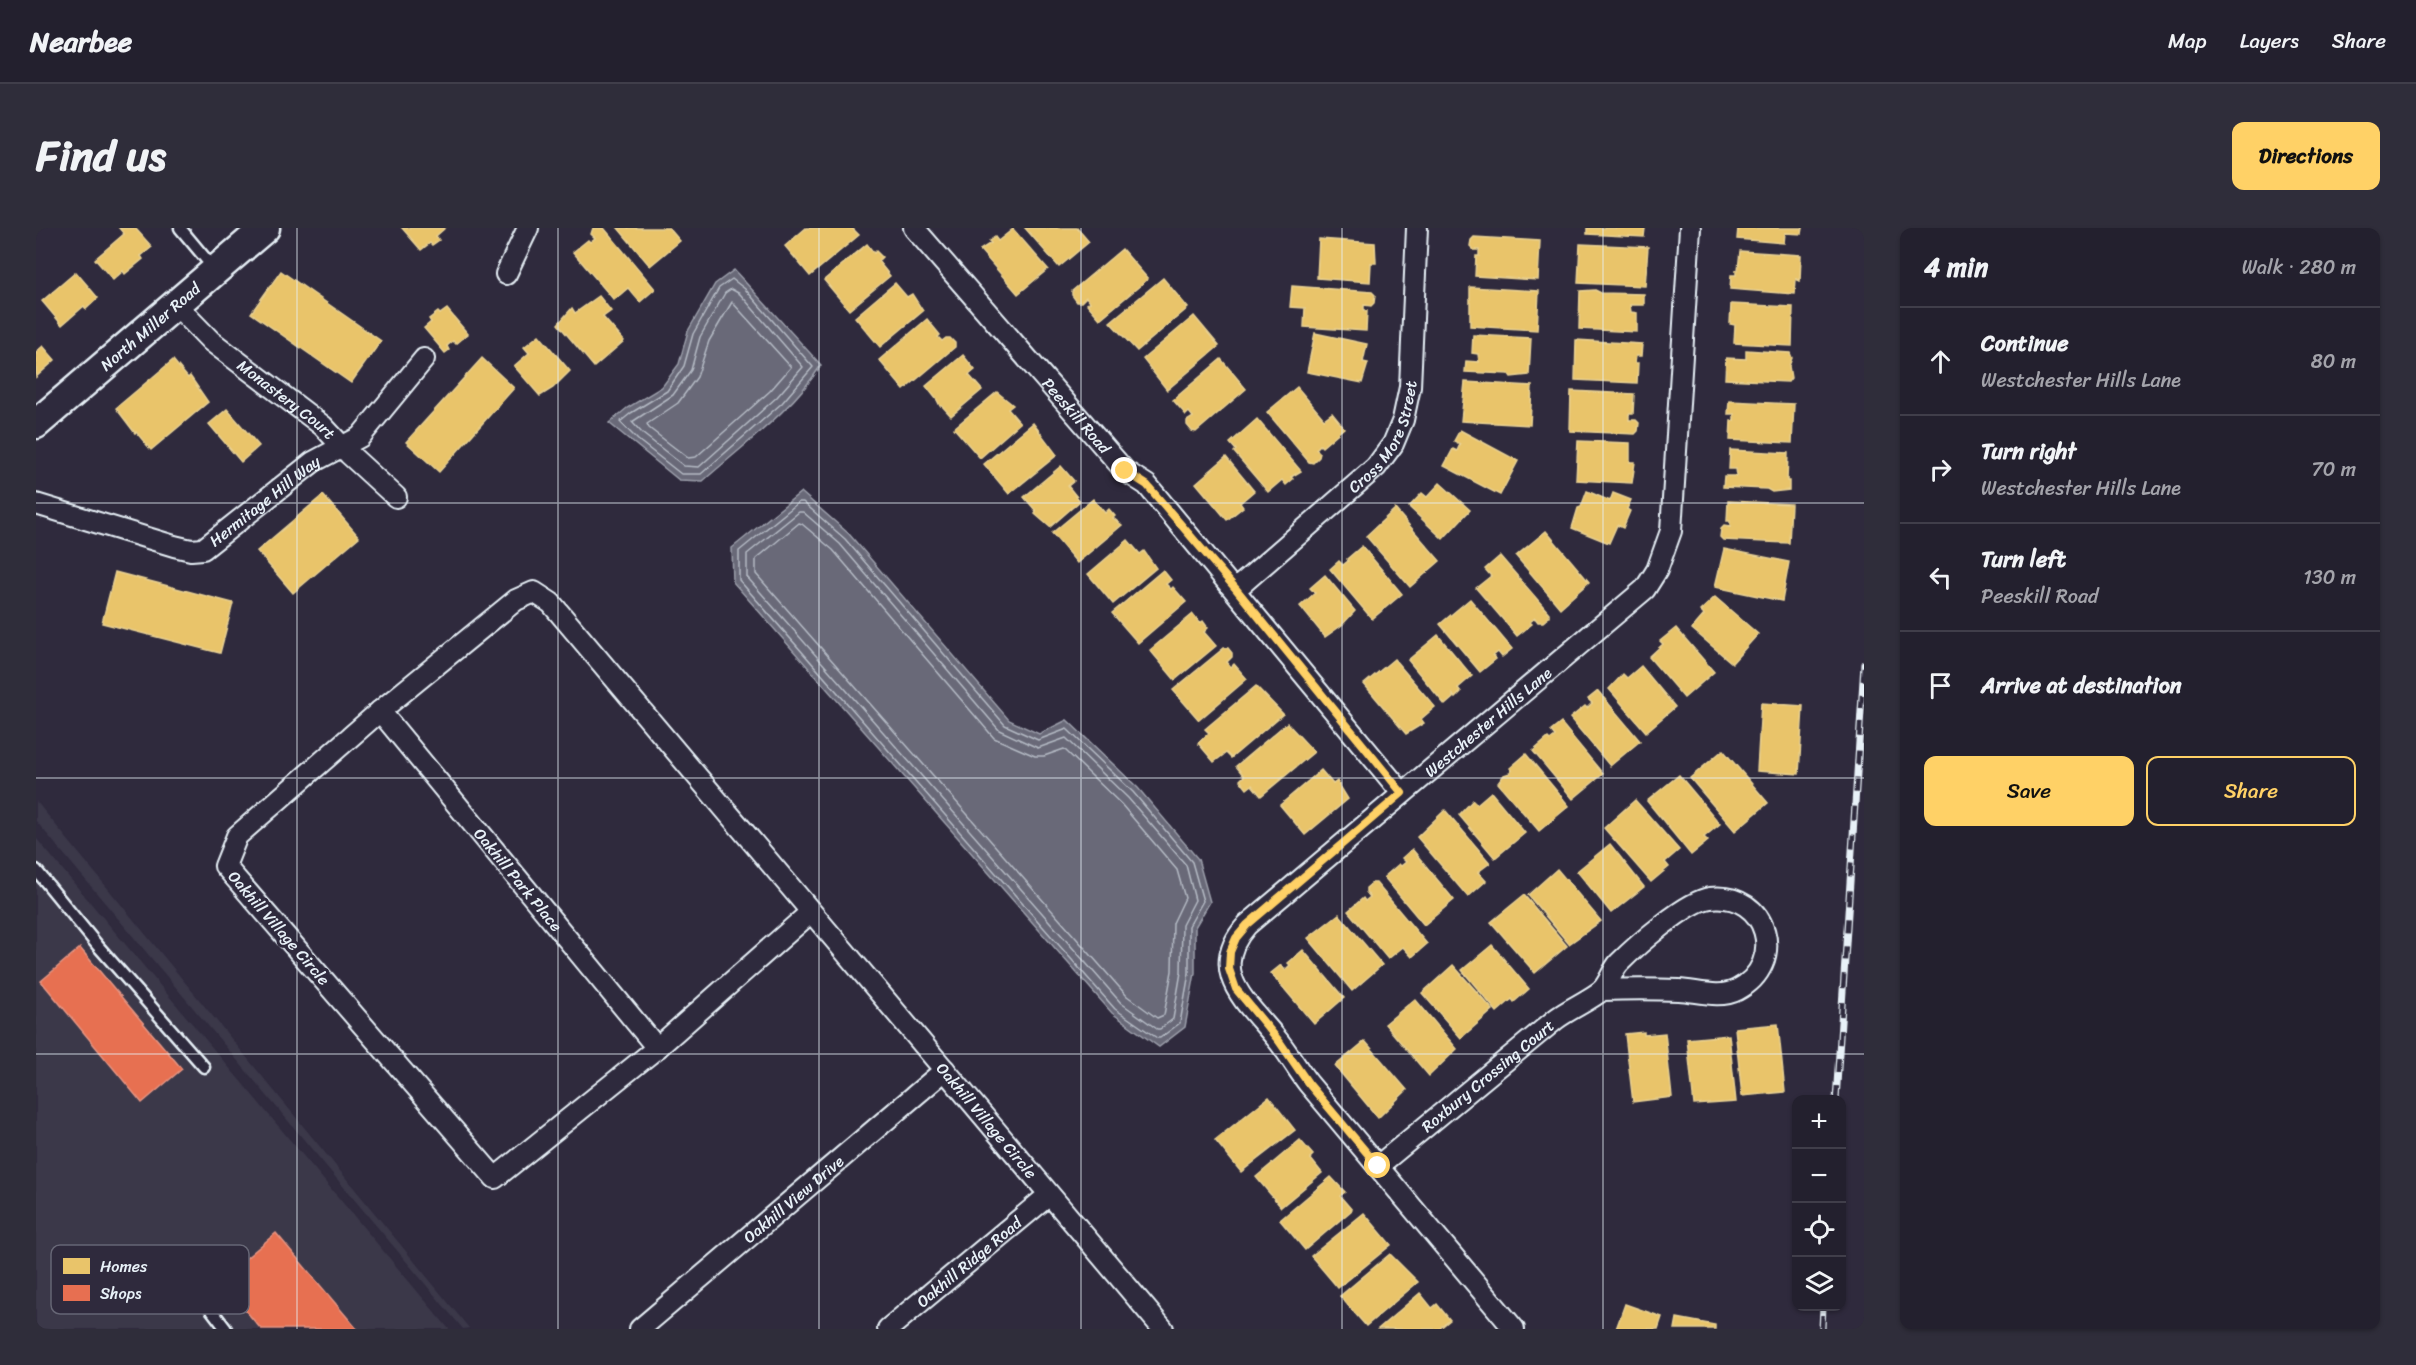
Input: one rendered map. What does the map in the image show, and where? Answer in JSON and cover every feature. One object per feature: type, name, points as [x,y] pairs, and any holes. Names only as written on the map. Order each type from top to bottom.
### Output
[{"type":"street","name":"North Miller Road","points":[[36,424],[265,228]]},
{"type":"street","points":[[506,274],[528,228]]},
{"type":"street","name":"Cross More Street","points":[[1236,589],[1376,467],[1393,444],[1403,420],[1410,387],[1417,228]]},
{"type":"street","name":"Westchester Hills Lane","points":[[1514,1329],[1308,1083],[1279,1041],[1236,989],[1229,969],[1230,952],[1236,938],[1247,925],[1645,589],[1657,570],[1671,531],[1690,228]]},
{"type":"street","name":"Peeskill Road","points":[[924,231],[1125,471],[1147,485],[1236,589],[1402,793]]},
{"type":"street","name":"Monastery Court","points":[[175,304],[211,341],[323,426],[342,447],[396,497]]},
{"type":"street","name":"Hermitage Hill Way","points":[[36,504],[174,546],[191,550],[203,549],[313,462],[360,437],[424,359]]},
{"type":"street","name":"Oakhill Village Circle","points":[[812,912],[657,1048],[495,1178],[225,866],[237,836],[380,711],[516,600],[534,592],[551,603],[812,912],[1050,1195],[1159,1328]]},
{"type":"street","name":"Oakhill Park Place","points":[[380,711],[657,1048]]},
{"type":"street","points":[[1711,898],[1742,903],[1753,912],[1766,932],[1764,963],[1756,975],[1737,991],[1726,994],[1682,990],[1602,990],[1618,964],[1682,909],[1695,902],[1711,898]]},
{"type":"street","name":"Roxbury Crossing Court","points":[[1378,1166],[1559,1017],[1602,990]]},
{"type":"street","name":"Oakhill View Drive","points":[[640,1329],[945,1070]]},
{"type":"street","name":"Oakhill Ridge Road","points":[[888,1329],[1050,1195]]},
{"type":"lane","points":[[180,228],[215,270]]},
{"type":"lane","points":[[36,870],[98,946],[204,1067]]},
{"type":"lane","points":[[215,1314],[226,1329]]},
{"type":"shaded area","points":[[36,801],[469,1328],[463,1329],[36,821]]},
{"type":"shaded area","points":[[36,838],[449,1329],[36,1329]]},
{"type":"water","points":[[734,270],[821,365],[797,397],[782,412],[703,481],[679,480],[609,423],[627,408],[662,387],[679,364],[688,331],[715,284]]},
{"type":"water","points":[[801,492],[849,534],[1009,720],[1039,734],[1067,720],[1138,788],[1198,859],[1210,902],[1195,927],[1195,973],[1185,1027],[1159,1047],[1112,1013],[733,582],[732,548]]},
{"type":"building: Homes","points":[[119,228],[135,228],[152,247],[141,256],[143,259],[125,274],[123,271],[113,280],[95,259],[124,234]]},
{"type":"building: Homes","points":[[402,228],[445,228],[436,236],[439,240],[421,250]]},
{"type":"building: Homes","points":[[593,228],[604,228],[655,289],[640,302],[628,288],[614,300],[573,252],[588,240],[590,242],[595,238],[591,234]]},
{"type":"building: Homes","points":[[618,228],[669,228],[680,241],[650,266]]},
{"type":"building: Homes","points":[[806,228],[852,228],[859,235],[810,276],[785,246]]},
{"type":"building: Homes","points":[[1025,228],[1077,228],[1089,242],[1059,267]]},
{"type":"building: Homes","points":[[1587,228],[1645,228],[1644,237],[1587,234]]},
{"type":"building: Homes","points":[[1738,228],[1803,228],[1802,234],[1785,233],[1784,243],[1737,239]]},
{"type":"building: Homes","points":[[1013,229],[1048,269],[1018,294],[980,250],[991,243],[989,241],[995,237],[998,241]]},
{"type":"building: Homes","points":[[1474,237],[1540,241],[1538,280],[1475,276],[1476,256],[1479,256],[1479,250],[1474,250],[1470,246]]},
{"type":"building: Homes","points":[[1319,239],[1375,243],[1376,263],[1371,263],[1370,282],[1317,278]]},
{"type":"building: Homes","points":[[867,244],[874,253],[876,251],[882,257],[878,261],[890,276],[849,310],[824,280]]},
{"type":"building: Homes","points":[[1580,244],[1648,247],[1645,286],[1578,283]]},
{"type":"building: Homes","points":[[1122,249],[1148,279],[1100,319],[1087,304],[1090,302],[1086,297],[1081,302],[1077,302],[1072,291]]},
{"type":"building: Homes","points":[[1740,251],[1801,255],[1800,281],[1796,279],[1795,294],[1730,289],[1731,275],[1736,275],[1736,270],[1738,270]]},
{"type":"building: Homes","points":[[281,271],[381,341],[351,383],[251,313]]},
{"type":"building: Homes","points":[[76,272],[98,298],[86,309],[84,306],[62,325],[42,301]]},
{"type":"building: Homes","points":[[1163,278],[1188,308],[1137,351],[1110,322]]},
{"type":"building: Homes","points":[[895,283],[907,297],[912,294],[923,311],[880,347],[855,317]]},
{"type":"building: Homes","points":[[1292,286],[1372,292],[1375,295],[1374,303],[1371,306],[1364,305],[1364,311],[1367,311],[1366,331],[1304,327],[1305,308],[1290,307]]},
{"type":"building: Homes","points":[[1470,287],[1539,291],[1537,330],[1470,326]]},
{"type":"building: Homes","points":[[1595,290],[1601,293],[1644,294],[1644,305],[1630,305],[1631,312],[1637,313],[1637,332],[1579,329],[1580,291]]},
{"type":"building: Homes","points":[[599,296],[611,311],[603,317],[624,341],[594,367],[558,324],[572,308],[575,313]]},
{"type":"building: Homes","points":[[1731,304],[1793,307],[1792,346],[1734,343],[1735,325],[1730,324]]},
{"type":"building: Homes","points":[[447,309],[468,334],[456,344],[453,341],[447,346],[449,350],[445,353],[424,328],[431,322],[429,319]]},
{"type":"building: Homes","points":[[1194,316],[1219,346],[1167,390],[1143,359]]},
{"type":"building: Homes","points":[[927,319],[942,341],[950,338],[955,343],[955,347],[904,390],[879,360]]},
{"type":"building: Homes","points":[[1315,333],[1367,344],[1363,362],[1368,363],[1362,383],[1307,372]]},
{"type":"building: Homes","points":[[539,335],[570,371],[553,388],[540,396],[514,366],[529,353],[524,347]]},
{"type":"building: Homes","points":[[1473,335],[1531,338],[1529,375],[1511,377],[1509,374],[1465,372],[1466,361],[1479,362],[1478,354],[1472,353]]},
{"type":"building: Homes","points":[[1576,340],[1642,344],[1641,356],[1636,356],[1635,363],[1638,363],[1637,383],[1575,380]]},
{"type":"building: Homes","points":[[43,346],[55,360],[36,377],[36,352]]},
{"type":"building: Homes","points":[[1746,350],[1790,353],[1791,378],[1788,382],[1725,379],[1726,358],[1746,359]]},
{"type":"building: Homes","points":[[963,355],[975,370],[969,375],[982,390],[951,416],[940,406],[926,386]]},
{"type":"building: Homes","points":[[482,358],[514,388],[439,472],[406,442]]},
{"type":"building: Homes","points":[[1221,359],[1246,389],[1196,432],[1192,431],[1187,421],[1193,417],[1189,412],[1186,415],[1173,400]]},
{"type":"building: Homes","points":[[173,360],[188,378],[190,376],[208,402],[151,450],[116,408]]},
{"type":"building: Homes","points":[[1465,382],[1532,386],[1530,425],[1461,421]]},
{"type":"building: Homes","points":[[1297,387],[1324,419],[1332,413],[1344,428],[1322,447],[1320,445],[1316,449],[1320,453],[1313,463],[1309,462],[1267,412]]},
{"type":"building: Homes","points":[[1571,391],[1634,394],[1633,414],[1629,414],[1629,420],[1636,420],[1639,423],[1638,431],[1635,434],[1570,431]]},
{"type":"building: Homes","points":[[997,392],[1013,405],[1008,409],[1020,423],[980,458],[954,428]]},
{"type":"building: Homes","points":[[1729,401],[1794,404],[1792,443],[1730,440],[1731,421],[1734,421],[1734,414],[1728,414]]},
{"type":"building: Homes","points":[[227,409],[259,446],[241,462],[209,424]]},
{"type":"building: Homes","points":[[1257,419],[1301,471],[1291,477],[1293,479],[1286,485],[1282,480],[1268,492],[1234,452],[1236,450],[1230,443]]},
{"type":"building: Homes","points":[[1033,423],[1057,455],[1009,494],[984,464]]},
{"type":"building: Homes","points":[[1460,430],[1518,461],[1500,495],[1444,466],[1453,449],[1457,451],[1460,444],[1454,441]]},
{"type":"building: Homes","points":[[1578,441],[1630,443],[1630,462],[1635,462],[1632,483],[1576,480]]},
{"type":"building: Homes","points":[[1730,450],[1788,453],[1789,490],[1772,492],[1767,489],[1723,487],[1724,476],[1737,476],[1736,469],[1729,469]]},
{"type":"building: Homes","points":[[1226,457],[1254,491],[1240,503],[1243,507],[1227,520],[1196,483]]},
{"type":"building: Homes","points":[[1061,466],[1074,481],[1068,486],[1080,501],[1050,527],[1035,514],[1036,511],[1024,497]]},
{"type":"building: Homes","points":[[1440,483],[1470,510],[1443,539],[1409,507],[1422,493],[1427,497]]},
{"type":"building: Homes","points":[[1587,491],[1610,501],[1613,493],[1631,500],[1627,509],[1630,511],[1623,528],[1617,525],[1609,543],[1572,528],[1578,508],[1581,507]]},
{"type":"building: Homes","points":[[323,495],[359,537],[293,593],[257,551]]},
{"type":"building: Homes","points":[[1093,499],[1105,513],[1109,509],[1115,516],[1113,518],[1122,525],[1077,563],[1052,533]]},
{"type":"building: Homes","points":[[1728,501],[1791,504],[1789,543],[1723,540],[1720,537],[1721,529],[1724,526],[1730,527],[1730,521],[1727,521]]},
{"type":"building: Homes","points":[[1395,509],[1440,561],[1410,587],[1366,536]]},
{"type":"building: Homes","points":[[1546,531],[1589,582],[1560,608],[1516,556]]},
{"type":"building: Homes","points":[[1128,540],[1140,554],[1144,551],[1156,568],[1113,604],[1088,574]]},
{"type":"building: Homes","points":[[1362,546],[1402,594],[1372,619],[1330,569],[1339,561],[1343,565]]},
{"type":"building: Homes","points":[[1724,549],[1789,562],[1782,601],[1715,587]]},
{"type":"building: Homes","points":[[1500,556],[1549,613],[1549,617],[1543,622],[1538,622],[1535,618],[1530,622],[1532,624],[1517,636],[1476,588],[1491,576],[1485,569]]},
{"type":"building: Homes","points":[[1163,570],[1171,580],[1166,584],[1171,589],[1173,587],[1186,602],[1138,643],[1112,613]]},
{"type":"building: Homes","points":[[115,572],[233,603],[220,653],[102,623]]},
{"type":"building: Homes","points":[[1325,575],[1355,611],[1342,625],[1325,637],[1300,606],[1315,593],[1310,588]]},
{"type":"building: Homes","points":[[1715,597],[1758,634],[1732,663],[1692,629],[1704,615],[1700,611]]},
{"type":"building: Homes","points":[[1470,599],[1512,649],[1502,657],[1498,652],[1493,656],[1496,659],[1480,672],[1440,624]]},
{"type":"building: Homes","points":[[1193,614],[1200,623],[1203,621],[1208,628],[1204,632],[1216,646],[1175,680],[1150,650]]},
{"type":"building: Homes","points":[[1676,628],[1714,672],[1684,698],[1649,657],[1663,644],[1660,641]]},
{"type":"building: Homes","points":[[1438,635],[1472,676],[1458,688],[1461,692],[1455,698],[1453,695],[1453,698],[1445,705],[1408,660]]},
{"type":"building: Homes","points":[[1224,648],[1228,648],[1232,653],[1232,657],[1227,662],[1231,667],[1234,664],[1247,679],[1199,720],[1173,690]]},
{"type":"building: Homes","points":[[1394,659],[1435,707],[1421,719],[1424,723],[1406,734],[1364,684]]},
{"type":"building: Homes","points":[[1641,666],[1675,707],[1646,732],[1609,689],[1623,674],[1627,678]]},
{"type":"building: Homes","points":[[1256,686],[1283,714],[1231,758],[1226,753],[1214,762],[1198,743],[1209,733],[1205,729]]},
{"type":"building: Homes","points":[[1598,691],[1640,741],[1610,766],[1570,718],[1585,706],[1587,708],[1592,703],[1588,699]]},
{"type":"building: Homes","points":[[1761,703],[1803,706],[1799,774],[1757,771]]},
{"type":"building: Homes","points":[[1287,723],[1314,752],[1261,796],[1252,785],[1247,789],[1240,780],[1244,776],[1236,766]]},
{"type":"building: Homes","points":[[1561,723],[1603,774],[1573,799],[1533,751],[1548,738],[1550,740],[1555,736],[1551,731]]},
{"type":"building: Homes","points":[[1723,750],[1768,803],[1735,831],[1690,778]]},
{"type":"building: Homes","points":[[1526,754],[1569,806],[1539,831],[1498,783]]},
{"type":"building: Homes","points":[[1321,770],[1333,784],[1337,781],[1348,799],[1305,835],[1280,805]]},
{"type":"building: Homes","points":[[1679,775],[1720,824],[1704,837],[1708,841],[1691,855],[1647,801]]},
{"type":"building: Homes","points":[[1491,792],[1525,833],[1495,858],[1459,815],[1473,800],[1477,804]]},
{"type":"building: Homes","points":[[1635,800],[1679,850],[1665,862],[1669,867],[1651,882],[1604,828]]},
{"type":"building: Homes","points":[[1445,810],[1490,863],[1478,872],[1486,881],[1468,897],[1417,837]]},
{"type":"building: Homes","points":[[1610,844],[1644,887],[1611,913],[1577,871]]},
{"type":"building: Homes","points":[[1412,849],[1454,900],[1424,925],[1384,877],[1399,864],[1401,866],[1406,862],[1402,858]]},
{"type":"building: Homes","points":[[1557,869],[1601,921],[1569,944],[1528,895]]},
{"type":"building: Homes","points":[[1376,883],[1427,944],[1412,957],[1403,947],[1388,959],[1348,911],[1363,898],[1365,901],[1370,897],[1366,888]]},
{"type":"building: Homes","points":[[1524,895],[1567,946],[1535,973],[1491,922]]},
{"type":"building: Homes","points":[[1339,914],[1382,965],[1352,991],[1308,938]]},
{"type":"building: Homes","points":[[1492,945],[1529,989],[1514,1002],[1512,999],[1497,1012],[1462,970]]},
{"type":"building: Homes","points":[[1303,950],[1344,998],[1314,1024],[1271,973],[1281,965],[1285,970],[1290,965],[1288,963]]},
{"type":"building: Homes","points":[[1453,965],[1493,1010],[1461,1038],[1422,993]]},
{"type":"building: Homes","points":[[1415,999],[1457,1049],[1429,1076],[1385,1024]]},
{"type":"building: Homes","points":[[1778,1024],[1785,1092],[1742,1096],[1735,1028]]},
{"type":"building: Homes","points":[[1644,1032],[1644,1035],[1665,1033],[1672,1097],[1633,1102],[1625,1034]]},
{"type":"building: Homes","points":[[1729,1035],[1736,1102],[1694,1105],[1687,1039]]},
{"type":"building: Homes","points":[[1365,1041],[1407,1090],[1378,1118],[1335,1066]]},
{"type":"building: Homes","points":[[1269,1097],[1295,1130],[1241,1172],[1215,1140]]},
{"type":"building: Homes","points":[[1300,1140],[1313,1155],[1310,1158],[1322,1173],[1281,1207],[1256,1177]]},
{"type":"building: Homes","points":[[1331,1177],[1345,1192],[1340,1196],[1352,1210],[1305,1250],[1280,1220]]},
{"type":"building: Homes","points":[[1364,1213],[1391,1245],[1338,1288],[1311,1256]]},
{"type":"building: Homes","points":[[1390,1254],[1418,1282],[1366,1326],[1340,1296]]},
{"type":"building: Homes","points":[[1420,1293],[1432,1308],[1437,1304],[1450,1320],[1439,1329],[1378,1329]]},
{"type":"building: Homes","points":[[1625,1304],[1662,1317],[1658,1329],[1616,1329]]},
{"type":"building: Homes","points":[[1677,1318],[1715,1325],[1715,1329],[1675,1329]]},
{"type":"building: Shops","points":[[80,948],[182,1069],[142,1103],[41,981]]},
{"type":"building: Shops","points":[[276,1233],[357,1329],[261,1329],[248,1314],[249,1256]]},
{"type":"railway","points":[[1836,1095],[1864,664]]},
{"type":"railway","points":[[1822,1329],[1823,1311]]},
{"type":"route","points":[[1125,471],[1147,485],[1236,589],[1402,793],[1247,925],[1236,938],[1230,952],[1229,969],[1236,989],[1279,1041],[1308,1083],[1378,1166]]}]
